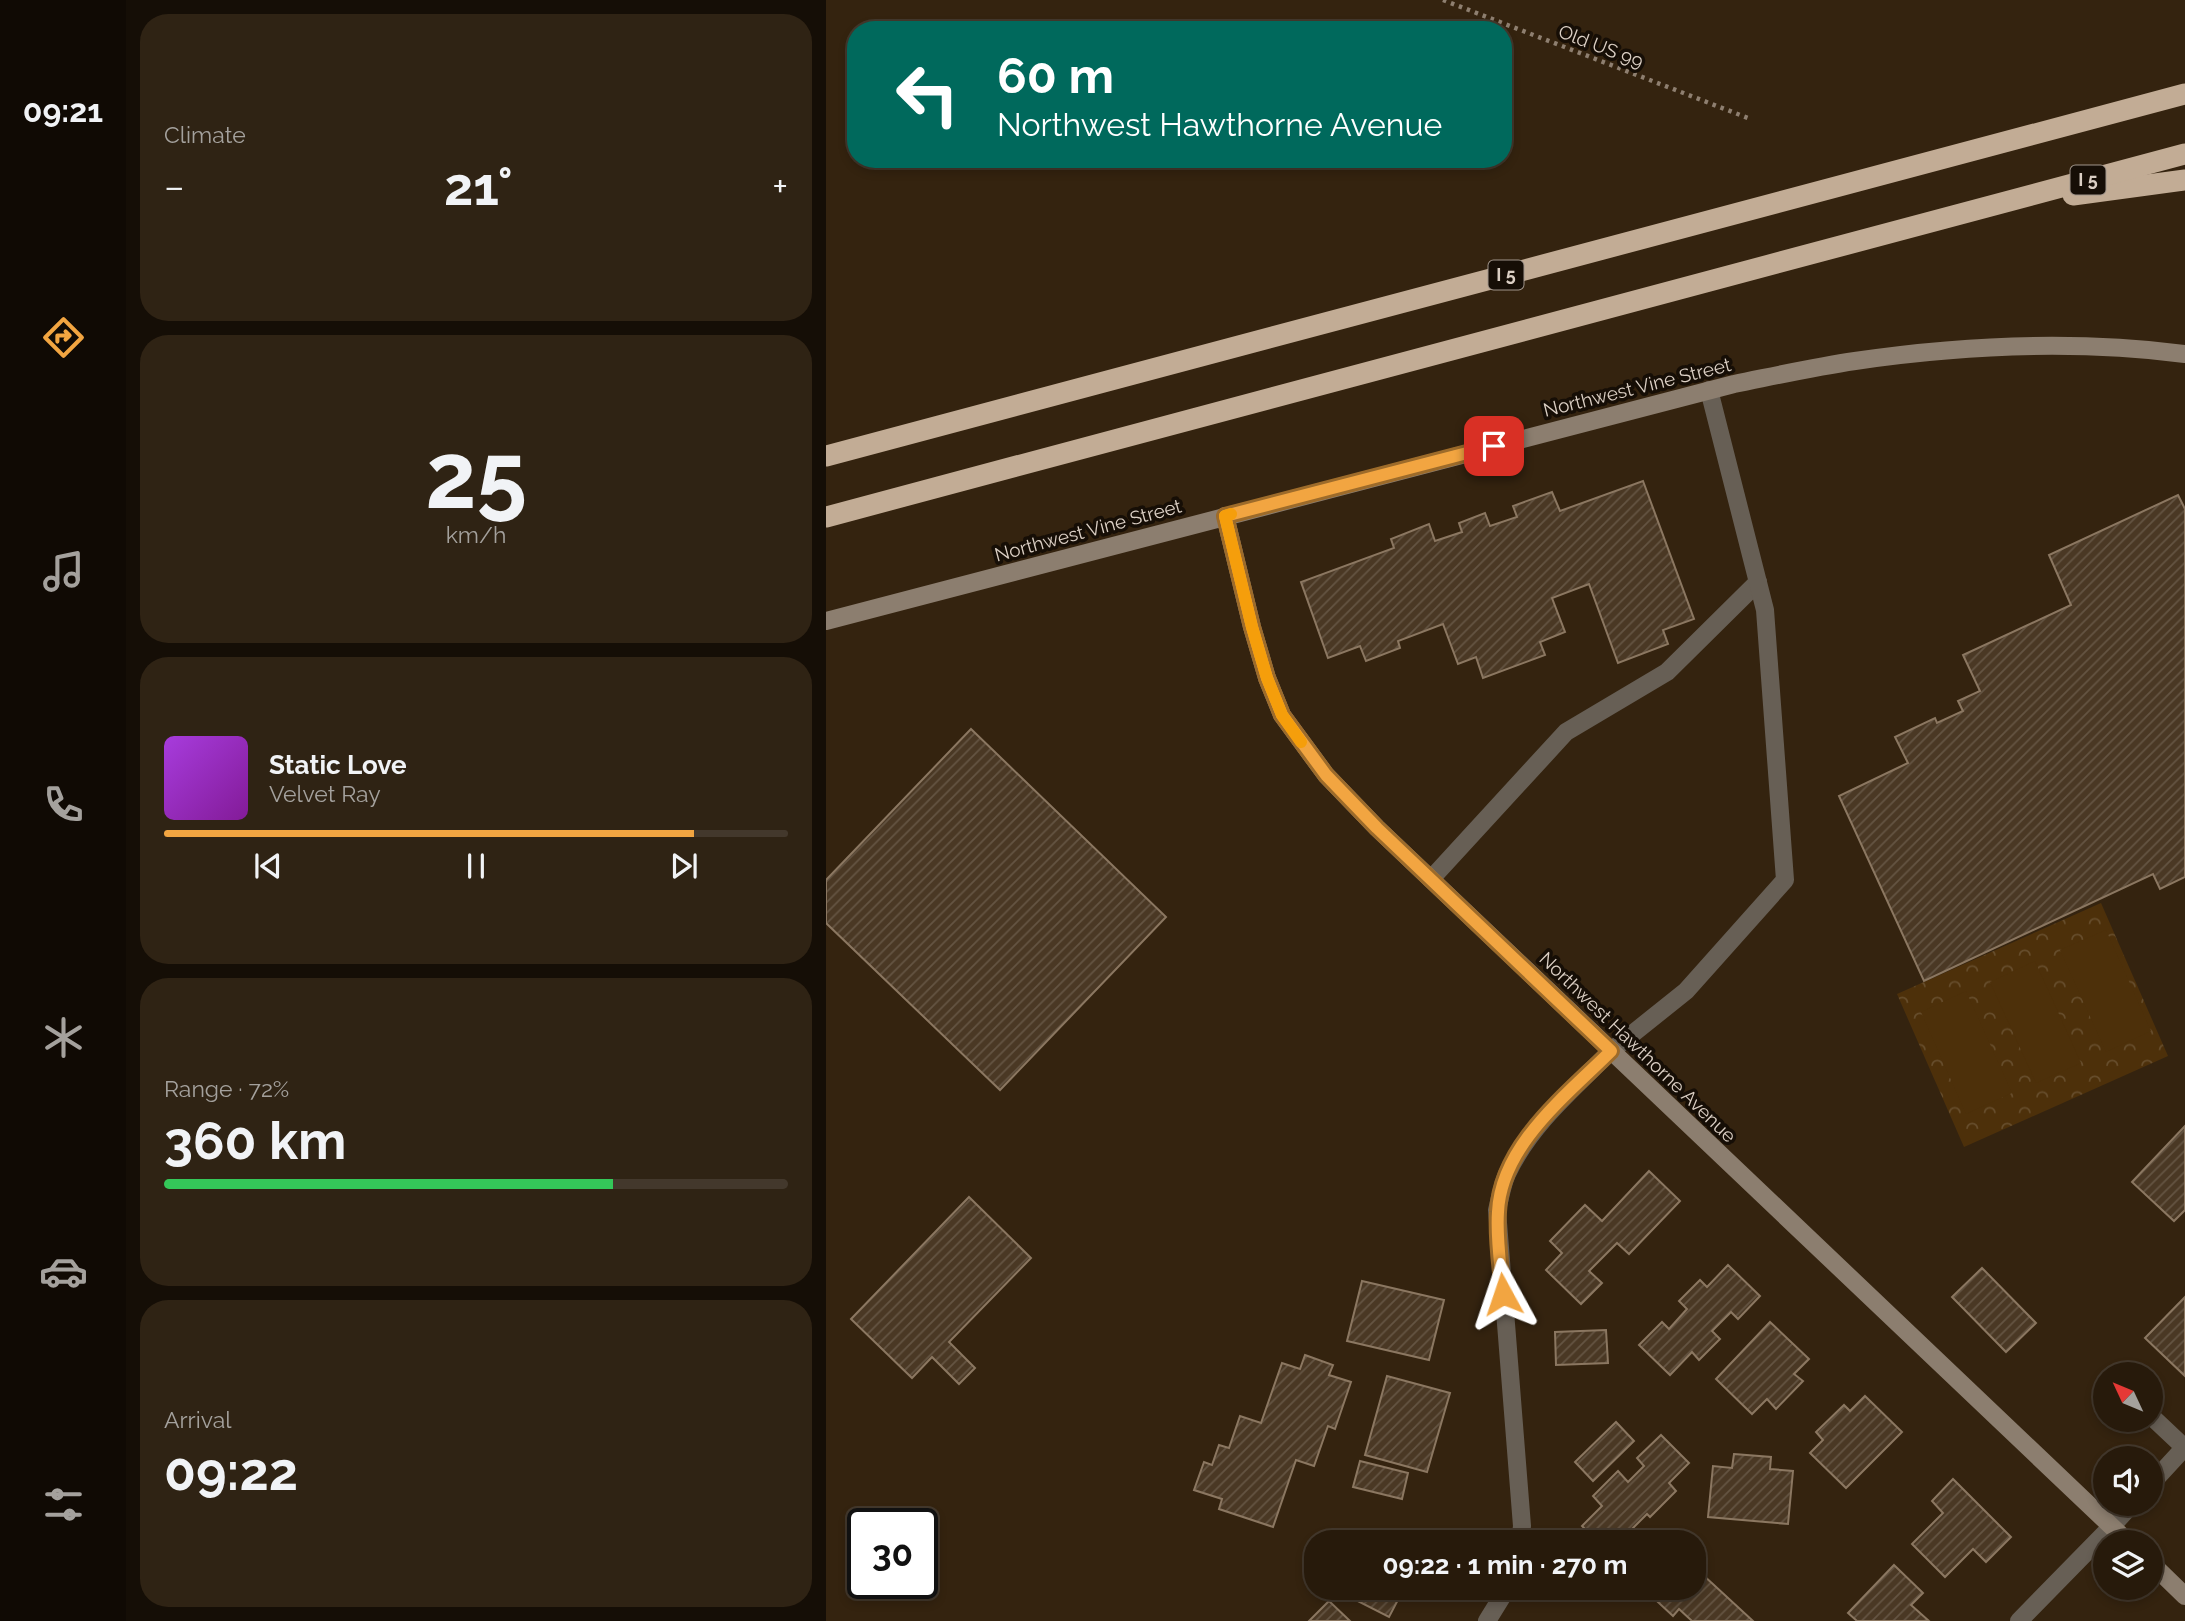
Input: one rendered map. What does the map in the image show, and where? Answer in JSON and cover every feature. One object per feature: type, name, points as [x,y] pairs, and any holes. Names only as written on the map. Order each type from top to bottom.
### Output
[{"type":"highway","name":"I 5","points":[[826,456],[2185,94]]},
{"type":"highway","name":"I 5","points":[[826,517],[2185,154]]},
{"type":"highway","points":[[1992,205],[2185,180]]},
{"type":"street","name":"Northwest Vine Street","points":[[826,621],[1709,390],[1853,361],[1941,351],[2048,345],[2131,347],[2185,355]]},
{"type":"street","points":[[1522,1530],[1497,1210],[1506,1177],[1522,1146],[1549,1113],[1611,1051],[1686,991],[1785,880],[1765,610],[1709,390]]},
{"type":"street","name":"Northwest Hawthorne Avenue","points":[[1225,516],[1267,678],[1282,715],[1326,775],[1377,828],[2116,1530]]},
{"type":"street","points":[[1431,879],[1566,732],[1667,672],[1758,582]]},
{"type":"street","points":[[2163,1427],[2185,1448],[2163,1471]]},
{"type":"street","points":[[2019,1621],[2121,1516]]},
{"type":"street","points":[[2163,1575],[2185,1596]]},
{"type":"street","points":[[1487,1621],[1500,1600]]},
{"type":"path","name":"Old US 99","points":[[1443,0],[1497,21]]},
{"type":"path","name":"Old US 99","points":[[1512,27],[1748,118]]},
{"type":"green space","points":[[2101,903],[2168,1056],[1964,1147],[1897,994]]},
{"type":"green space","points":[[2106,930],[2151,1031],[2106,1052],[2060,950]]},
{"type":"green space","points":[[2035,961],[2081,1063],[2036,1083],[1990,982]]},
{"type":"green space","points":[[1966,991],[2012,1093],[1966,1114],[1921,1012]]},
{"type":"building","points":[[1643,481],[1694,619],[1663,630],[1668,644],[1618,663],[1589,584],[1552,598],[1565,632],[1540,642],[1545,655],[1483,678],[1476,657],[1458,664],[1443,624],[1398,641],[1400,648],[1366,661],[1360,646],[1328,658],[1301,582],[1394,548],[1391,539],[1429,524],[1435,541],[1462,532],[1459,523],[1485,513],[1490,526],[1517,517],[1513,506],[1552,492],[1560,511]]},
{"type":"building","points":[[2178,495],[2185,509],[2185,877],[2160,889],[2153,874],[1924,981],[1839,796],[1908,763],[1895,737],[1935,718],[1937,723],[1963,711],[1958,701],[1980,691],[1963,655],[2071,605],[2049,555]]},
{"type":"building","points":[[971,729],[1166,917],[1000,1090],[826,923],[826,880]]},
{"type":"building","points":[[2185,1126],[2185,1210],[2174,1221],[2132,1182]]},
{"type":"building","points":[[1649,1171],[1680,1201],[1629,1254],[1617,1243],[1589,1271],[1602,1283],[1581,1304],[1546,1270],[1562,1253],[1550,1241],[1585,1205],[1602,1221]]},
{"type":"building","points":[[969,1197],[1031,1258],[949,1342],[975,1368],[959,1384],[932,1357],[912,1378],[851,1319]]},
{"type":"building","points":[[1728,1265],[1760,1296],[1738,1319],[1731,1312],[1712,1331],[1720,1339],[1699,1360],[1692,1352],[1670,1375],[1639,1345],[1662,1322],[1669,1329],[1687,1309],[1679,1301],[1700,1280],[1707,1287]]},
{"type":"building","points":[[1982,1268],[2036,1323],[2006,1352],[1952,1297]]},
{"type":"building","points":[[1362,1281],[1444,1300],[1429,1360],[1347,1341]]},
{"type":"building","points":[[2185,1297],[2185,1376],[2145,1338]]},
{"type":"building","points":[[1770,1322],[1809,1359],[1794,1374],[1803,1381],[1776,1409],[1767,1399],[1752,1414],[1716,1379]]},
{"type":"building","points":[[1606,1330],[1608,1363],[1556,1365],[1555,1332]]},
{"type":"building","points":[[1305,1355],[1333,1365],[1329,1375],[1351,1382],[1335,1429],[1328,1426],[1314,1466],[1296,1460],[1273,1527],[1219,1509],[1222,1499],[1194,1490],[1204,1462],[1212,1465],[1219,1445],[1229,1448],[1240,1416],[1261,1423],[1282,1363],[1300,1369]]},
{"type":"building","points":[[1387,1376],[1450,1393],[1427,1472],[1365,1455]]},
{"type":"building","points":[[1865,1396],[1902,1432],[1846,1488],[1810,1453],[1823,1440],[1816,1432],[1844,1405],[1850,1411]]},
{"type":"building","points":[[1616,1422],[1634,1441],[1593,1481],[1575,1462]]},
{"type":"building","points":[[1661,1435],[1689,1463],[1669,1483],[1676,1491],[1650,1517],[1647,1514],[1631,1530],[1586,1530],[1582,1526],[1602,1506],[1593,1496],[1618,1471],[1628,1482],[1644,1466],[1637,1458]]},
{"type":"building","points":[[1734,1454],[1771,1457],[1770,1469],[1793,1471],[1788,1524],[1708,1517],[1713,1466],[1732,1468]]},
{"type":"building","points":[[1360,1461],[1408,1473],[1402,1499],[1353,1487]]},
{"type":"building","points":[[1953,1479],[2011,1537],[1986,1562],[1973,1549],[1945,1577],[1912,1544],[1943,1513],[1932,1501]]},
{"type":"building","points":[[1894,1565],[1923,1593],[1911,1605],[1929,1621],[1857,1621],[1848,1613]]},
{"type":"building","points":[[1706,1578],[1753,1621],[1692,1621],[1679,1609],[1673,1616],[1656,1600],[1706,1600]]},
{"type":"building","points":[[1356,1600],[1398,1600],[1389,1617]]},
{"type":"building","points":[[1329,1601],[1350,1621],[1309,1621]]},
{"type":"slow traffic","points":[[1231,514],[1225,516],[1267,678],[1282,715],[1301,742]]},
{"type":"route","points":[[1494,446],[1225,516],[1252,627],[1267,678],[1282,715],[1326,775],[1377,828],[1611,1051],[1549,1113],[1522,1146],[1506,1177],[1497,1210],[1503,1294]]}]
